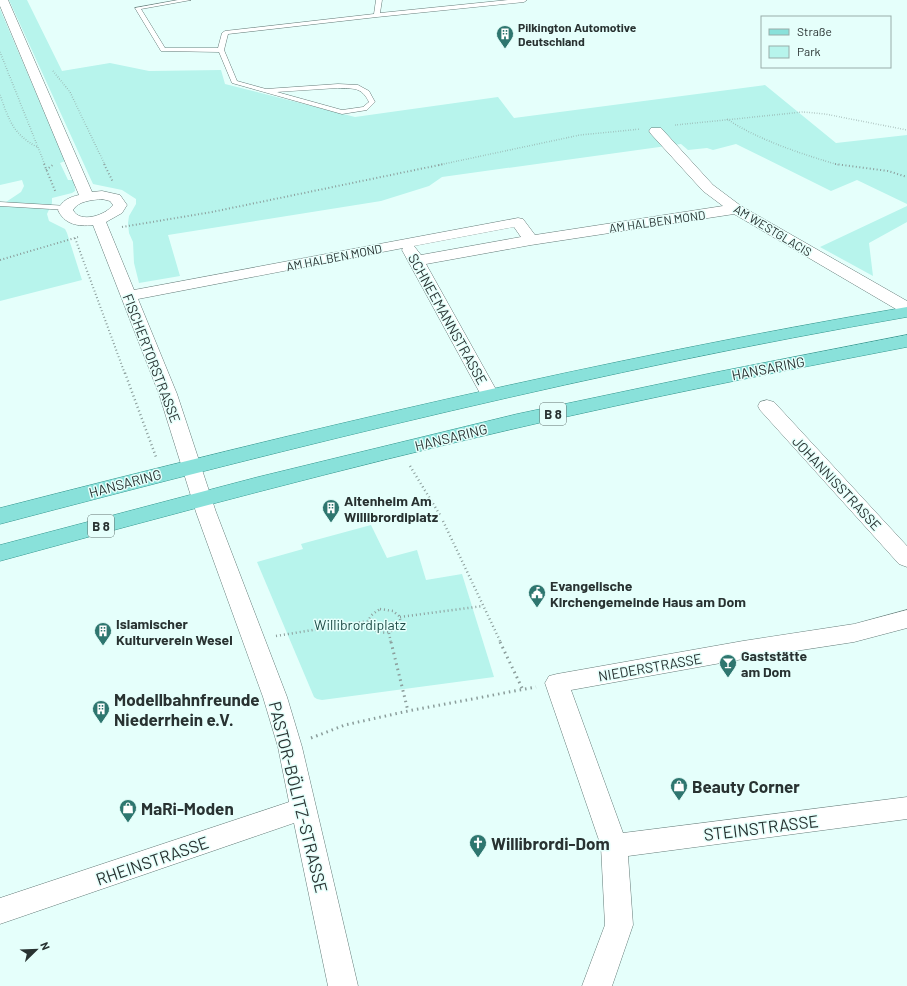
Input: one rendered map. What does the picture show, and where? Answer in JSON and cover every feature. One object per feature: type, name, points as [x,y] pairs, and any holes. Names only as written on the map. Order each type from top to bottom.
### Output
[{"type":"main road","name":"HANSARING","points":[[0,516],[191,466],[490,395],[715,347],[907,312]]},
{"type":"main road","name":"HANSARING","points":[[0,553],[202,498],[516,422],[743,372],[907,341]]},
{"type":"street","points":[[3,0],[87,196]]},
{"type":"street","name":"AM WESTGLACIS","points":[[654,130],[708,188],[736,209],[907,308]]},
{"type":"street","points":[[87,196],[109,196],[119,202],[119,209],[115,213],[98,220],[86,221],[68,216],[67,212],[61,207],[87,196]]},
{"type":"street","name":"AM HALBEN MOND","points":[[416,261],[531,240],[736,209]]},
{"type":"street","name":"FISCHERTORSTRASSE","points":[[98,220],[168,394],[202,498]]},
{"type":"street","name":"AM HALBEN MOND","points":[[128,296],[518,222],[531,240]]},
{"type":"street","name":"SCHNEEMANNSTRASSE","points":[[406,243],[490,395]]},
{"type":"street","name":"JOHANNISSTRASSE","points":[[766,406],[907,559]]},
{"type":"street","name":"PASTOR-BÖLITZ-STRASSE","points":[[202,498],[275,697],[290,747],[343,986]]},
{"type":"street","name":"NIEDERSTRASSE","points":[[557,683],[743,650],[854,633],[907,619]]},
{"type":"street","points":[[557,683],[614,846],[620,925],[597,986]]},
{"type":"street","name":"RHEINSTRASSE","points":[[0,911],[304,808]]},
{"type":"street","name":"STEINSTRASSE","points":[[614,846],[907,808]]},
{"type":"lane","points":[[188,0],[137,6],[163,50],[221,50]]},
{"type":"lane","points":[[377,15],[379,0]]},
{"type":"lane","points":[[264,90],[338,86],[358,87],[367,92],[372,102],[365,109],[342,112],[234,82],[221,50],[224,33],[524,0]]},
{"type":"lane","points":[[0,204],[61,207]]},
{"type":"path","points":[[0,52],[61,207]]},
{"type":"path","points":[[51,68],[70,92],[115,185]]},
{"type":"path","points":[[0,95],[15,131],[24,140],[37,147]]},
{"type":"path","points":[[125,232],[123,226],[212,212],[580,135],[654,130],[727,119],[803,112],[825,114],[907,130]]},
{"type":"path","points":[[727,119],[740,128],[811,157],[844,166],[888,171],[907,177]]},
{"type":"path","points":[[74,234],[159,463]]},
{"type":"path","points":[[0,260],[75,238]]},
{"type":"path","points":[[409,464],[440,515]]},
{"type":"path","points":[[443,521],[523,690]]},
{"type":"path","points":[[400,617],[483,606]]},
{"type":"path","points":[[380,609],[388,609],[396,612],[400,617],[400,624],[396,630],[389,633],[380,634],[368,625],[368,621],[373,612],[380,609]]},
{"type":"path","points":[[254,639],[368,621]]},
{"type":"path","points":[[389,633],[408,711]]},
{"type":"path","points":[[290,747],[345,725],[408,711],[557,683]]},
{"type":"green space","points":[[9,0],[27,0],[62,71],[110,63],[149,71],[221,70],[225,84],[355,117],[498,97],[514,118],[765,85],[836,143],[907,135],[907,204],[857,180],[831,191],[736,144],[713,150],[707,148],[688,150],[681,144],[442,177],[429,186],[381,201],[168,235],[180,276],[139,283],[134,263],[133,242],[129,233],[128,223],[129,216],[136,204],[136,199],[122,190],[93,184]]},
{"type":"green space","points":[[0,9],[65,161],[60,163],[68,180],[74,180],[75,191],[52,198],[52,203],[47,214],[49,221],[65,229],[82,280],[0,301],[0,206],[21,192],[24,186],[22,180],[0,185]]},
{"type":"green space","points":[[907,206],[907,222],[869,243],[873,276],[820,247]]},
{"type":"green space","name":"Willibrordiplatz","points":[[371,525],[387,558],[417,550],[426,580],[462,574],[494,677],[322,700],[314,697],[257,562],[303,549],[301,544]]},
{"type":"place","name":"Pilkington Automotive Deutschland","points":[[505,49]]},
{"type":"place","name":"Altenheim Am Willibrordiplatz","points":[[331,523]]},
{"type":"place","name":"Evangelische Kirchengemeinde Haus am Dom","points":[[537,608]]},
{"type":"place","name":"Islamischer Kulturverein Wesel","points":[[103,646]]},
{"type":"place","name":"Gaststätte am Dom","points":[[728,678]]},
{"type":"place","name":"Modellbahnfreunde Niederrhein e.V.","points":[[101,724]]},
{"type":"place","name":"Beauty Corner","points":[[679,801]]},
{"type":"place","name":"MaRi-Moden","points":[[128,823]]},
{"type":"place","name":"Willibrordi-Dom","points":[[478,858]]}]
